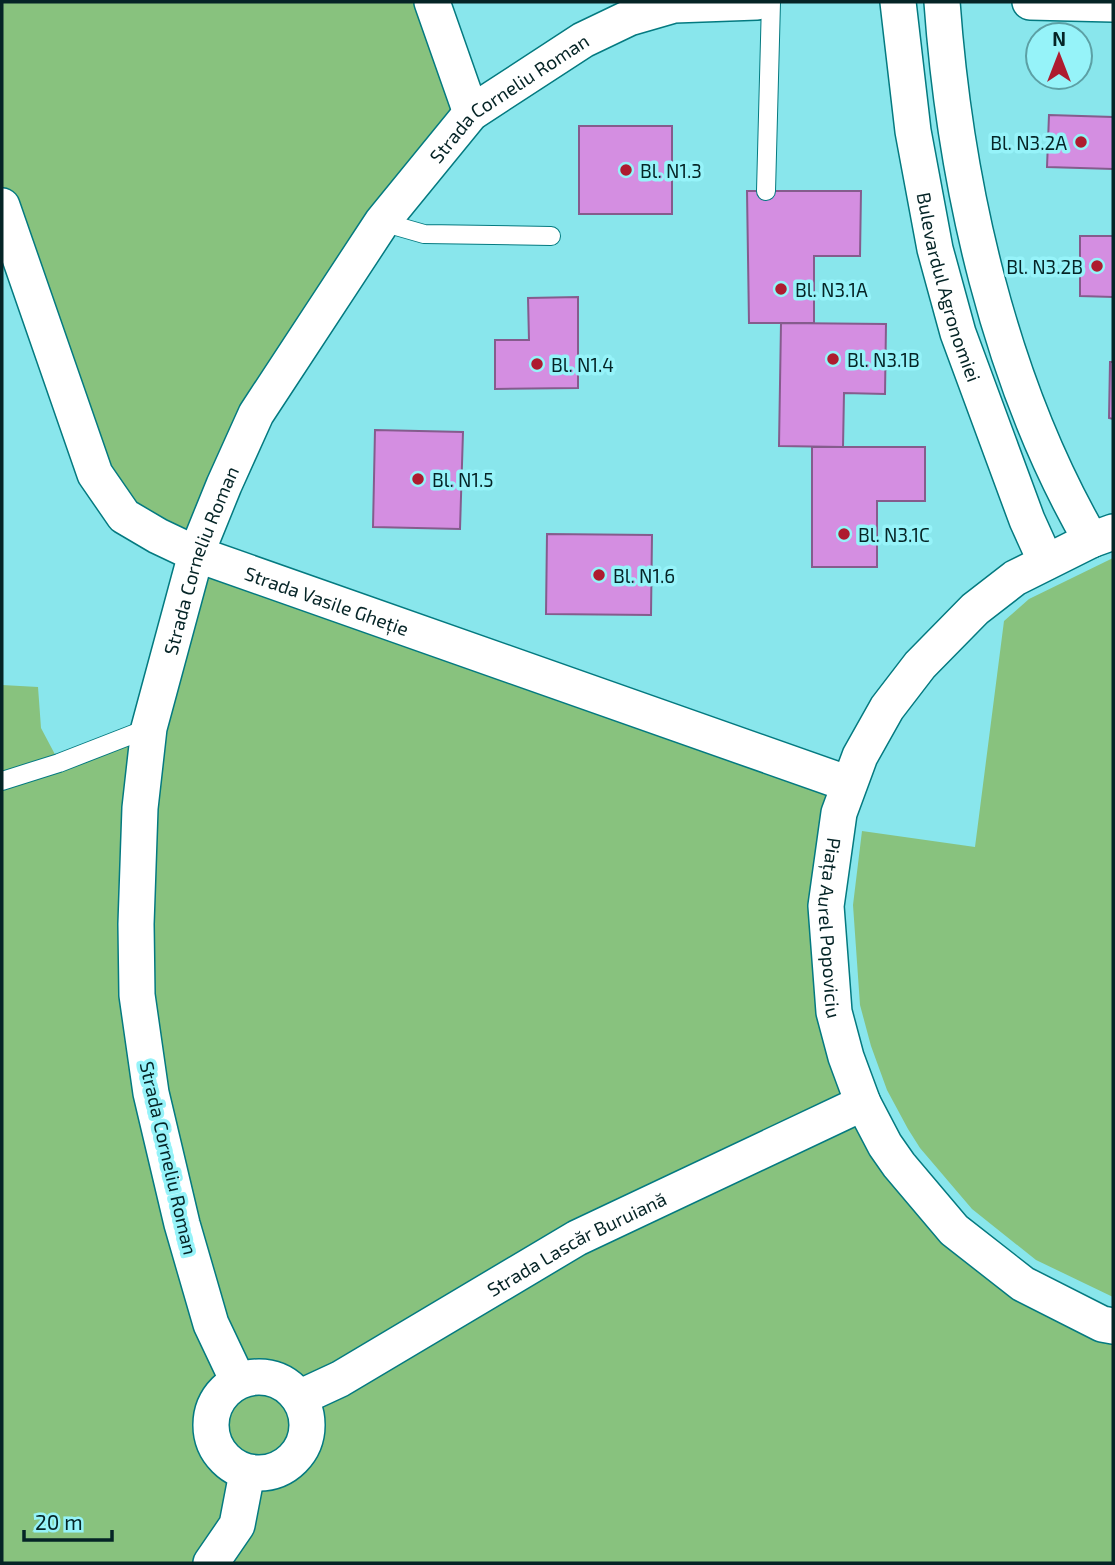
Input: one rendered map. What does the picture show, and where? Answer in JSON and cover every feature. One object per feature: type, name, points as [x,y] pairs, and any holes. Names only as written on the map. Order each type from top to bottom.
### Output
[{"type":"street","points":[[432,2],[471,113]]},
{"type":"street","name":"Strada Corneliu Roman","points":[[238,1381],[211,1324],[182,1224],[151,1093],[137,995],[136,924],[140,808],[149,728],[196,554],[256,414],[382,222],[471,113],[583,40],[629,18],[674,3],[758,2]]},
{"type":"street","name":"Bulevardul Agronomiei","points":[[898,2],[914,131],[935,249],[958,333],[1027,520],[1046,562]]},
{"type":"street","name":"Bulevardul Agronomiei","points":[[942,2],[953,120],[996,312],[1048,457],[1070,503],[1102,536]]},
{"type":"street","points":[[1030,2],[1113,4]]},
{"type":"street","name":"Strada Vasile Gheție","points":[[2,206],[95,474],[124,516],[196,554],[849,784]]},
{"type":"street","name":"Piața Aurel Popoviciu","points":[[1102,536],[1015,579],[975,609],[920,665],[887,708],[860,756],[839,813],[826,906],[834,1012],[846,1057],[863,1103],[899,1165],[954,1230],[1023,1284],[1102,1324],[1113,1326]]},
{"type":"street","name":"Strada Lascăr Buruiană","points":[[299,1398],[340,1379],[577,1238],[863,1103]]},
{"type":"street","points":[[265,1377],[286,1384],[299,1398],[308,1422],[302,1449],[293,1461],[279,1470],[264,1474],[247,1473],[231,1465],[219,1454],[210,1433],[211,1416],[221,1394],[238,1381],[265,1377]]},
{"type":"street","points":[[211,1563],[237,1525],[247,1473]]},
{"type":"lane","points":[[766,191],[771,2]]},
{"type":"lane","points":[[382,222],[424,234],[551,236]]},
{"type":"lane","points":[[2,781],[149,728]]},
{"type":"green space","points":[[2,2],[432,2],[471,113],[382,222],[196,554],[124,516],[2,206]]},
{"type":"green space","points":[[196,554],[849,784],[839,813],[846,1057],[954,1230],[1113,1326],[1113,1563],[2,1563],[2,685],[38,687],[41,728],[59,762],[149,728]]},
{"type":"green space","points":[[1113,558],[1113,1297],[1036,1260],[972,1209],[920,1148],[887,1090],[871,1046],[860,1005],[853,905],[862,831],[975,847],[1004,621],[1029,599]]},
{"type":"building","name":"Bl. N3.2A","points":[[1049,115],[1113,117],[1113,169],[1047,167]]},
{"type":"building","name":"Bl. N1.3","points":[[579,126],[672,126],[672,214],[579,214]]},
{"type":"building","name":"Bl. N3.1A","points":[[747,191],[861,191],[860,256],[814,256],[814,323],[749,323]]},
{"type":"building","name":"Bl. N3.2B","points":[[1080,236],[1113,236],[1113,297],[1080,296]]},
{"type":"building","name":"Bl. N1.4","points":[[578,297],[578,388],[495,389],[495,340],[529,340],[528,298]]},
{"type":"building","name":"Bl. N3.1B","points":[[781,323],[886,324],[885,394],[844,393],[843,447],[779,446]]},
{"type":"building","points":[[1110,362],[1113,362],[1113,419],[1109,418]]},
{"type":"building","name":"Bl. N1.5","points":[[375,430],[463,432],[460,529],[373,527]]},
{"type":"building","name":"Bl. N3.1C","points":[[812,447],[925,447],[925,501],[877,501],[877,567],[812,567]]},
{"type":"building","name":"Bl. N1.6","points":[[547,534],[652,535],[651,615],[546,614]]},
{"type":"place","name":"Bl. N3.2A","points":[[1081,142]]},
{"type":"place","name":"Bl. N1.3","points":[[626,170]]},
{"type":"place","name":"Bl. N3.2B","points":[[1097,266]]},
{"type":"place","name":"Bl. N3.1A","points":[[781,289]]},
{"type":"place","name":"Bl. N3.1B","points":[[833,359]]},
{"type":"place","name":"Bl. N1.4","points":[[537,364]]},
{"type":"place","name":"Bl. N1.5","points":[[418,479]]},
{"type":"place","name":"Bl. N3.1C","points":[[844,534]]},
{"type":"place","name":"Bl. N1.6","points":[[599,575]]}]
